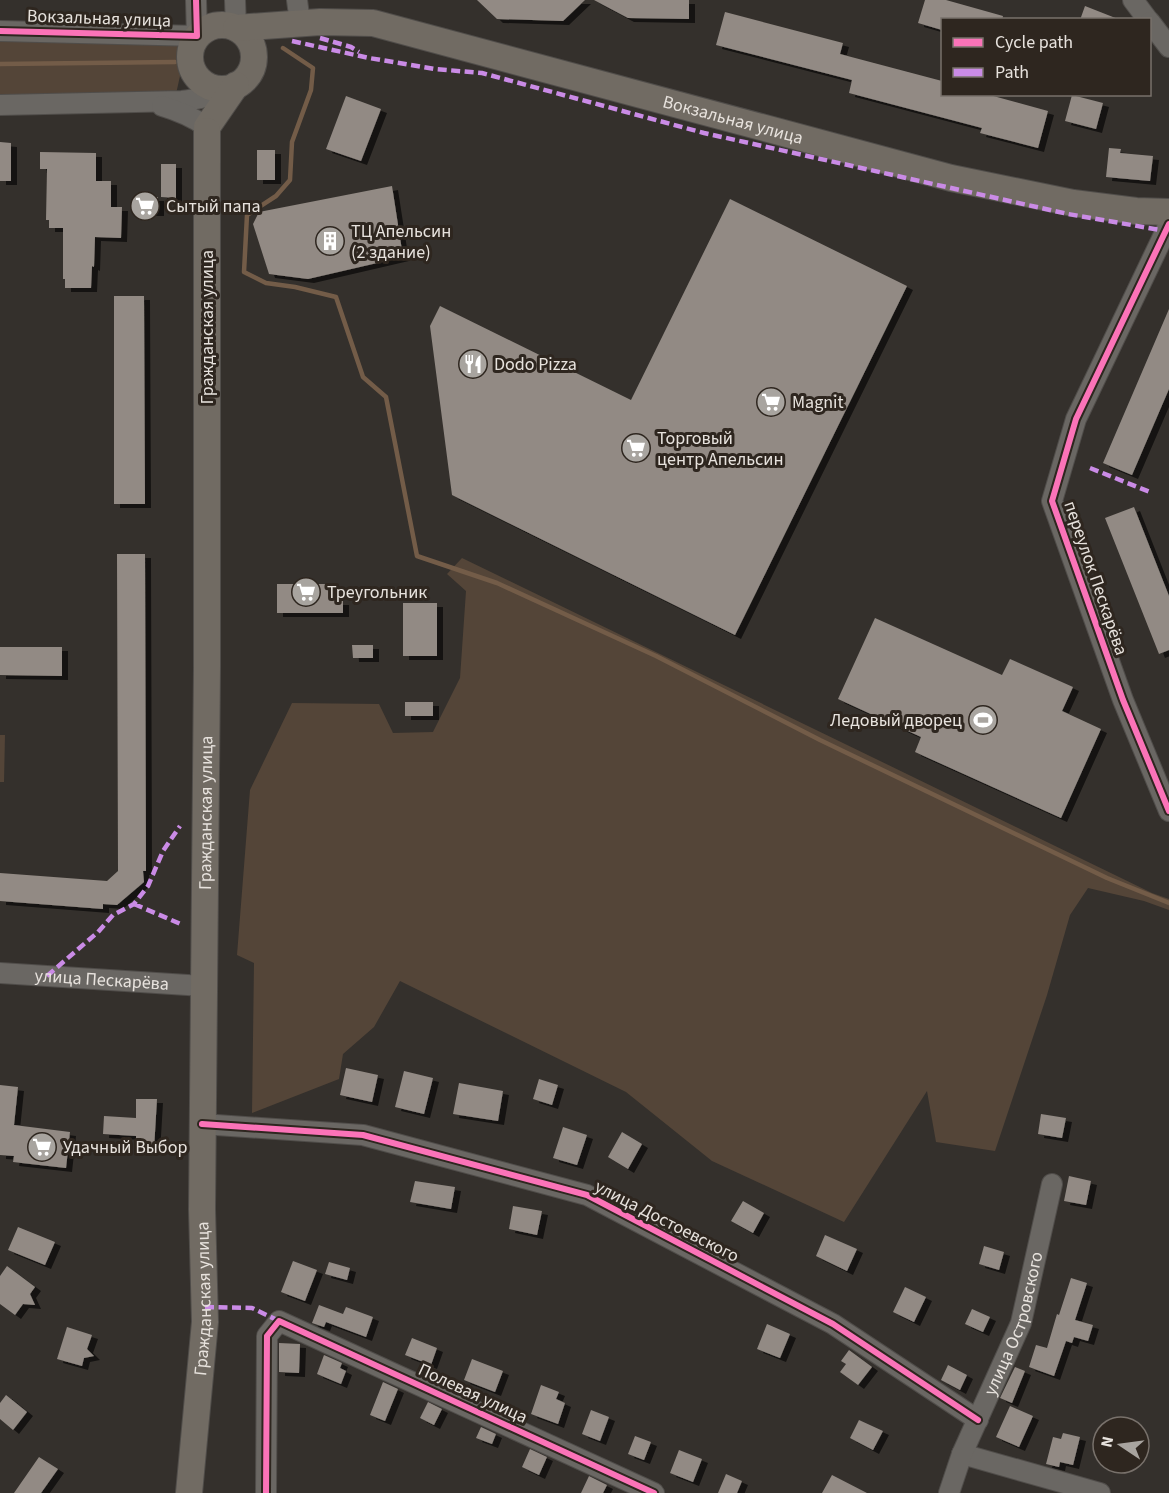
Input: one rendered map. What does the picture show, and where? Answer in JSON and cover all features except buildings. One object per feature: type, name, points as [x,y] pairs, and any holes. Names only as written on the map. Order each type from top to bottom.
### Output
[{"type":"main road","name":"Вокзальная улица","points":[[214,88],[194,73],[190,63],[192,44],[197,36],[208,27],[222,24],[236,28],[299,11],[320,22],[374,23],[951,178],[1073,203],[1136,211],[1169,212]]},
{"type":"main road","name":"Вокзальная улица","points":[[254,51],[299,11]]},
{"type":"main road","points":[[207,129],[214,88],[244,80],[254,62],[254,51],[250,42],[236,28]]},
{"type":"main road","name":"Гражданская улица","points":[[189,1493],[205,1322],[202,1124],[207,667],[207,129],[214,88]]},
{"type":"street","points":[[196,0],[197,36]]},
{"type":"street","points":[[235,0],[236,28]]},
{"type":"street","points":[[1133,0],[1147,18]]},
{"type":"street","points":[[1151,24],[1169,47]]},
{"type":"street","name":"Вокзальная улица","points":[[0,30],[197,36]]},
{"type":"street","points":[[0,105],[182,101],[214,88]]},
{"type":"street","points":[[144,102],[183,112],[207,129]]},
{"type":"street","name":"переулок Пескарёва","points":[[1169,224],[1077,419],[1052,501],[1123,700],[1169,811]]},
{"type":"street","name":"улица Пескарёва","points":[[0,973],[203,986]]},
{"type":"street","name":"улица Достоевского","points":[[202,1124],[363,1135],[587,1195],[833,1324],[978,1420]]},
{"type":"street","name":"улица Островского","points":[[949,1493],[962,1454],[1021,1323],[1052,1184]]},
{"type":"street","name":"Полевая улица","points":[[266,1493],[267,1336],[279,1321],[654,1493]]},
{"type":"street","points":[[962,1454],[1100,1493]]},
{"type":"shaded area","points":[[179,32],[182,67],[176,94],[0,96],[0,34]]},
{"type":"shaded area","points":[[462,558],[1152,893],[1169,899],[1169,910],[1144,901],[1088,888],[1070,915],[1047,995],[995,1151],[936,1142],[927,1091],[844,1222],[712,1161],[626,1092],[400,981],[374,1027],[343,1054],[339,1079],[252,1113],[254,963],[237,955],[250,790],[292,703],[379,704],[393,733],[433,732],[460,678],[466,591],[447,574]]},
{"type":"shaded area","points":[[0,735],[5,735],[4,782],[0,782]]},
{"type":"waterway","points":[[283,48],[313,68],[311,90],[292,142],[290,180],[276,196],[247,215],[244,272],[266,283],[336,297],[363,377],[386,397],[417,556],[497,583],[656,656],[820,740],[1107,878],[1169,903]]},
{"type":"waterway","points":[[0,64],[175,62]]},
{"type":"marked path","points":[[320,38],[351,47],[359,52]]},
{"type":"marked path","points":[[292,41],[369,58],[435,69],[482,73],[704,133],[1068,214],[1166,231]]},
{"type":"marked path","points":[[1090,468],[1150,492]]},
{"type":"marked path","points":[[47,976],[98,932],[113,915],[134,904],[148,886],[163,851],[180,826]]},
{"type":"marked path","points":[[134,904],[183,925]]},
{"type":"marked path","points":[[205,1307],[252,1308],[279,1321]]},
{"type":"cycle path","points":[[0,31],[197,36],[196,0]]},
{"type":"cycle path","points":[[1169,224],[1076,419],[1052,501],[1123,700],[1169,811]]},
{"type":"cycle path","points":[[202,1124],[363,1135],[587,1195],[833,1324],[978,1420]]},
{"type":"cycle path","points":[[266,1493],[267,1336],[279,1321],[654,1493]]},
{"type":"place","name":"Сытый папа","points":[[145,206]]},
{"type":"place","name":"ТЦ Апельсин (2 здание)","points":[[330,241]]},
{"type":"place","name":"Dodo Pizza","points":[[473,364]]},
{"type":"place","name":"Magnit","points":[[771,402]]},
{"type":"place","name":"Торговый центр Апельсин","points":[[636,448]]},
{"type":"place","name":"Треугольник","points":[[306,592]]},
{"type":"place","name":"Ледовый дворец","points":[[983,720]]},
{"type":"place","name":"Удачный Выбор","points":[[42,1147]]}]
